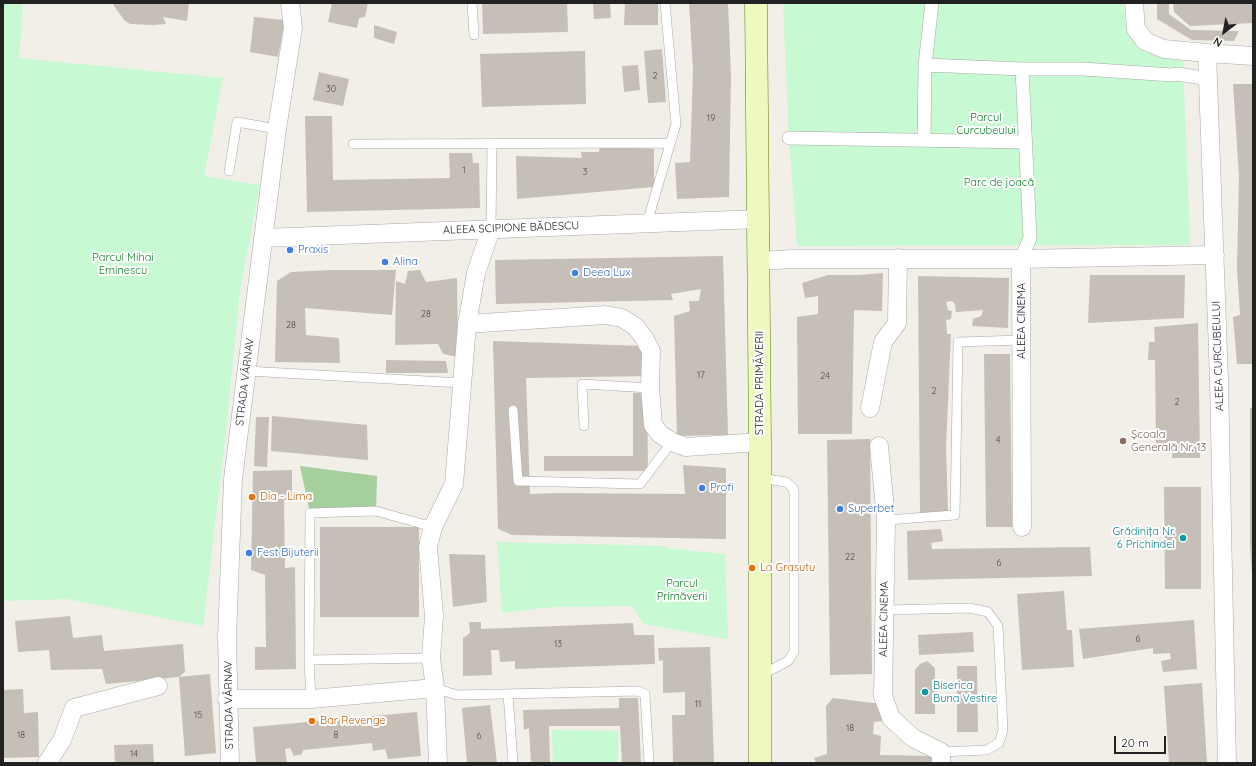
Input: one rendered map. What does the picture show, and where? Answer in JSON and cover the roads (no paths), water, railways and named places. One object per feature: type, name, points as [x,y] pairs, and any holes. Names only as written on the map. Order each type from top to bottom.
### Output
[{"type":"main road","name":"STRADA PRIMĂVERII","points":[[756,3],[759,219],[760,763]]},
{"type":"street","name":"STRADA VÂRNAV","points":[[230,763],[227,699],[227,630],[233,479],[277,129],[293,28],[290,3]]},
{"type":"street","points":[[924,140],[924,65],[932,3]]},
{"type":"street","points":[[1134,3],[1136,29],[1145,41],[1164,50],[1253,56]]},
{"type":"street","name":"ALEEA CURCUBEULUI","points":[[1207,53],[1215,255],[1227,763]]},
{"type":"street","points":[[924,65],[1022,69],[1083,68],[1172,75],[1178,74],[1209,79]]},
{"type":"street","points":[[1022,69],[1030,238],[1022,258]]},
{"type":"street","points":[[789,138],[1025,142]]},
{"type":"street","name":"ALEEA SCIPIONE BĂDESCU","points":[[263,238],[759,219]]},
{"type":"street","points":[[438,763],[435,688],[431,658],[434,616],[428,547],[433,527],[454,484],[467,324],[476,273],[492,229]]},
{"type":"street","points":[[759,261],[1215,255]]},
{"type":"street","points":[[870,408],[882,342],[897,323],[898,258]]},
{"type":"street","name":"ALEEA CINEMA","points":[[1022,258],[1022,527]]},
{"type":"street","points":[[467,324],[605,315],[622,318],[636,328],[644,338],[651,351],[650,388],[653,424],[660,434],[672,442],[686,447],[760,442]]},
{"type":"street","name":"ALEEA CINEMA","points":[[879,446],[886,520],[883,696],[886,709],[891,718],[913,738],[941,758]]},
{"type":"street","points":[[47,763],[62,740],[74,708],[158,686]]},
{"type":"street","points":[[227,699],[311,699],[435,688]]},
{"type":"lane","points":[[472,3],[474,35]]},
{"type":"lane","points":[[647,223],[669,142],[676,124],[665,3]]},
{"type":"lane","points":[[228,171],[237,122],[277,129]]},
{"type":"lane","points":[[353,144],[669,142]]},
{"type":"lane","points":[[492,144],[492,229]]},
{"type":"lane","points":[[886,520],[955,515],[958,342],[1022,340]]},
{"type":"lane","points":[[247,371],[462,383]]},
{"type":"lane","points":[[584,426],[582,384],[650,388]]},
{"type":"lane","points":[[513,410],[518,481],[640,484],[672,442]]},
{"type":"lane","points":[[760,478],[786,482],[792,488],[794,494],[794,652],[788,661],[760,676]]},
{"type":"lane","points":[[311,699],[309,660],[310,513],[376,511],[433,527]]},
{"type":"lane","points":[[884,610],[970,608],[988,612],[998,626],[1003,730],[999,743],[987,750],[941,758]]},
{"type":"lane","points":[[309,660],[431,658]]},
{"type":"lane","points":[[435,688],[457,695],[638,691],[645,694],[649,763]]},
{"type":"lane","points":[[508,694],[513,763]]},
{"type":"place","name":"Praxis","points":[[290,250]]},
{"type":"place","name":"Alina","points":[[385,262]]},
{"type":"place","name":"Deea Lux","points":[[575,273]]},
{"type":"place","name":"Școala Generală Nr. 13","points":[[1123,441]]},
{"type":"place","name":"Profi","points":[[702,488]]},
{"type":"place","name":"Dia - Lima","points":[[252,497]]},
{"type":"place","name":"Superbet","points":[[840,509]]},
{"type":"place","name":"Grădinița Nr. 6 Prichindel","points":[[1183,538]]},
{"type":"place","name":"Fest Bijuterii","points":[[249,553]]},
{"type":"place","name":"La Grasutu","points":[[752,568]]},
{"type":"place","name":"Biserica Buna Vestire","points":[[925,692]]},
{"type":"place","name":"Bar Revenge","points":[[312,721]]},
{"type":"park label","name":"Parcul Curcubeului","points":[[986,124]]},
{"type":"park label","name":"Parc de joacă","points":[[999,183]]},
{"type":"park label","name":"Parcul Mihai Eminescu","points":[[123,264]]},
{"type":"park label","name":"Parcul Primăverii","points":[[682,590]]}]
